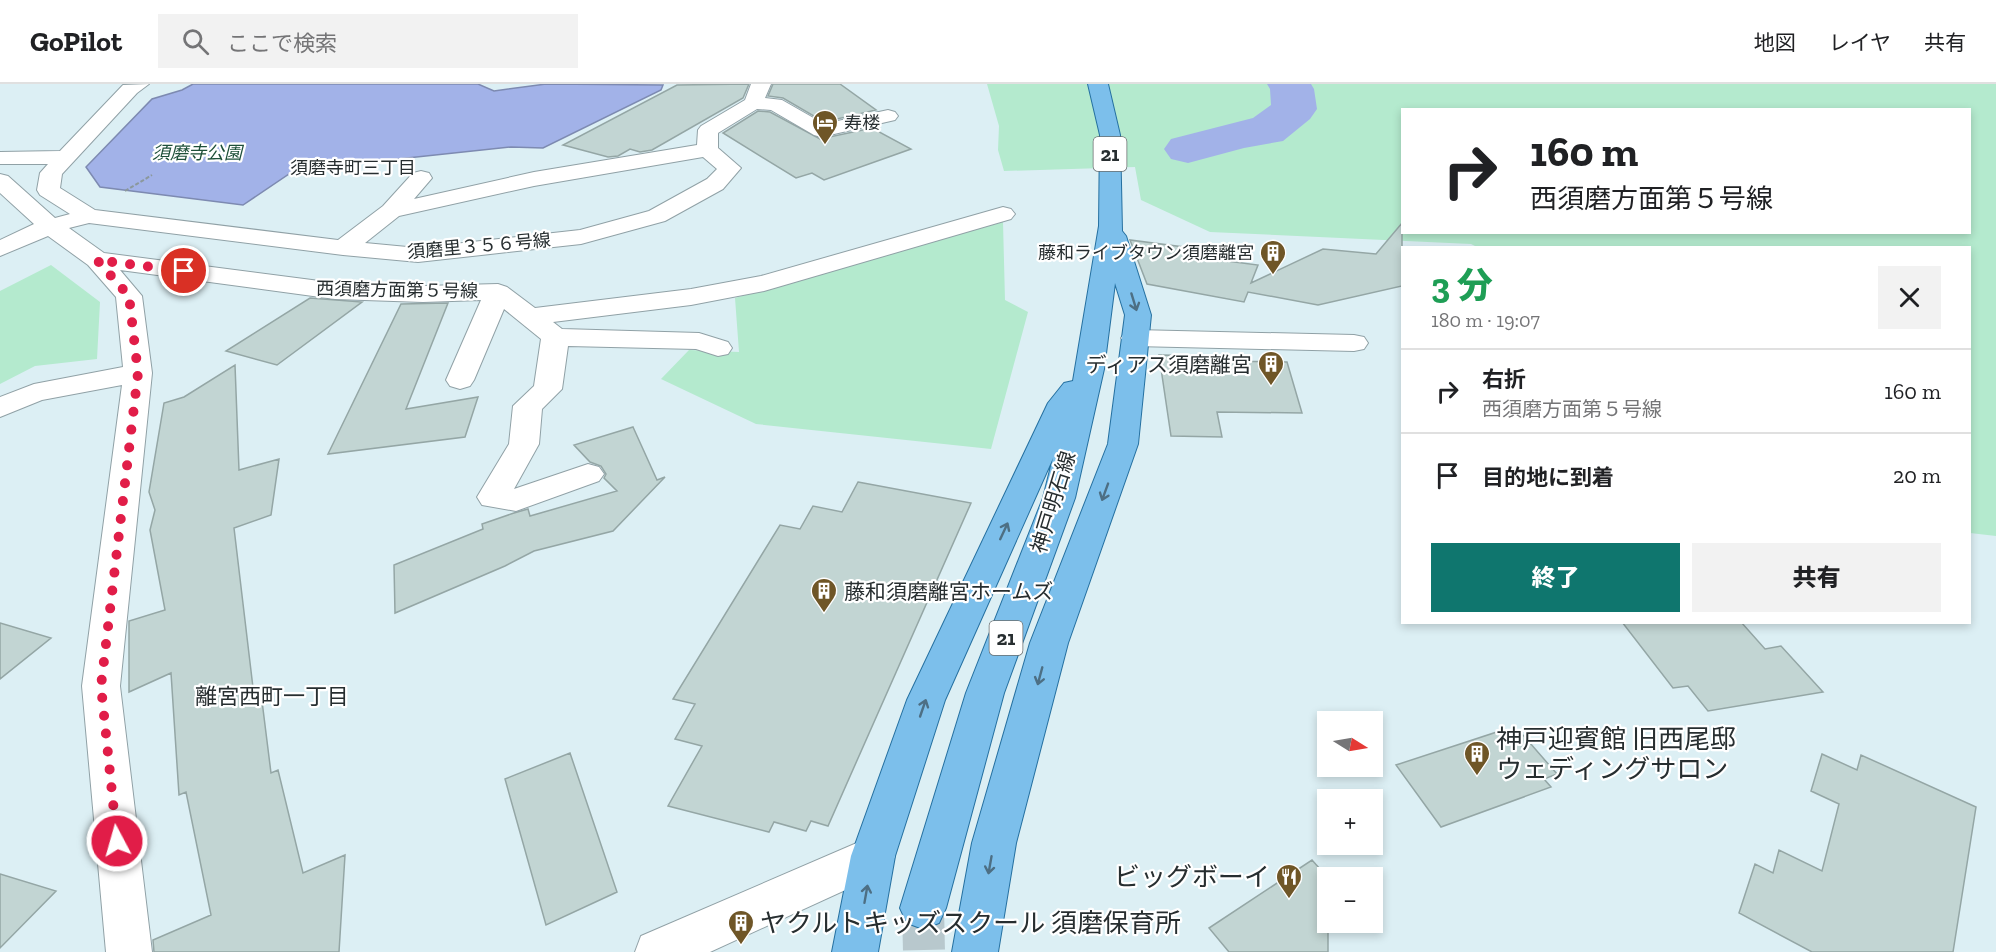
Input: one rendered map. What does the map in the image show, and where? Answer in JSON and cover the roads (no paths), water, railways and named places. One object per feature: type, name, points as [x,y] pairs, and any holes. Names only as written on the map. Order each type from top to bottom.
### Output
[{"type":"main road","name":"神戸明石線","points":[[922,908],[985,693],[1059,498],[1090,369],[1111,226],[1110,135],[1098,84]]},
{"type":"main road","points":[[975,952],[994,843],[1049,643],[1123,444],[1138,315],[1111,226]]},
{"type":"main road","points":[[855,952],[873,856],[926,700],[1063,403],[1090,369]]},
{"type":"street","points":[[89,216],[48,190],[51,173],[130,89],[139,84]]},
{"type":"street","points":[[390,211],[534,179],[707,150],[708,130],[757,94],[821,131],[888,116]]},
{"type":"street","name":"須磨里３５６号線","points":[[89,216],[343,248],[418,255],[581,237],[657,216],[715,184],[730,168],[707,150]]},
{"type":"street","points":[[0,158],[68,157]]},
{"type":"street","points":[[343,248],[390,211],[422,178]]},
{"type":"street","points":[[5,192],[97,260],[129,296],[138,373],[101,686],[129,952]]},
{"type":"street","points":[[529,316],[691,297],[764,283],[1003,214]]},
{"type":"street","points":[[2,247],[50,226],[89,216]]},
{"type":"street","name":"西須磨方面第５号線","points":[[97,260],[335,291],[423,294],[498,292],[555,337]]},
{"type":"street","points":[[460,380],[498,292]]},
{"type":"street","points":[[588,474],[516,500],[493,497],[524,444],[528,406],[548,389],[555,337],[699,340],[718,348]]},
{"type":"street","points":[[1135,338],[1354,343]]},
{"type":"street","points":[[0,408],[34,393],[138,373]]},
{"type":"street","points":[[658,952],[873,856]]},
{"type":"water","name":"須磨寺公園","points":[[193,84],[478,84],[494,91],[546,84],[663,85],[661,90],[543,148],[511,147],[295,170],[243,205],[100,187],[86,167],[152,99],[182,90]]},
{"type":"waterway","points":[[1188,149],[1240,134],[1266,131],[1294,109],[1292,89],[1289,84]]},
{"type":"tunnel","points":[[923,908],[924,952]]},
{"type":"place","name":"寿楼","points":[[825,146]]},
{"type":"place","name":"藤和ライブタウン須磨離宮","points":[[1273,276]]},
{"type":"place","name":"ディアス須磨離宮","points":[[1271,387]]},
{"type":"place","name":"藤和須磨離宮ホームズ","points":[[824,614]]},
{"type":"place","name":"神戸迎賓館 旧西尾邸 ウェディングサロン","points":[[1477,777]]},
{"type":"place","name":"ビッグボーイ","points":[[1289,900]]},
{"type":"place","name":"ヤクルトキッズスクール 須磨保育所","points":[[741,946]]},
{"type":"district","name":"須磨寺町三丁目","points":[[353,168]]},
{"type":"district","name":"離宮西町一丁目","points":[[272,696]]}]
